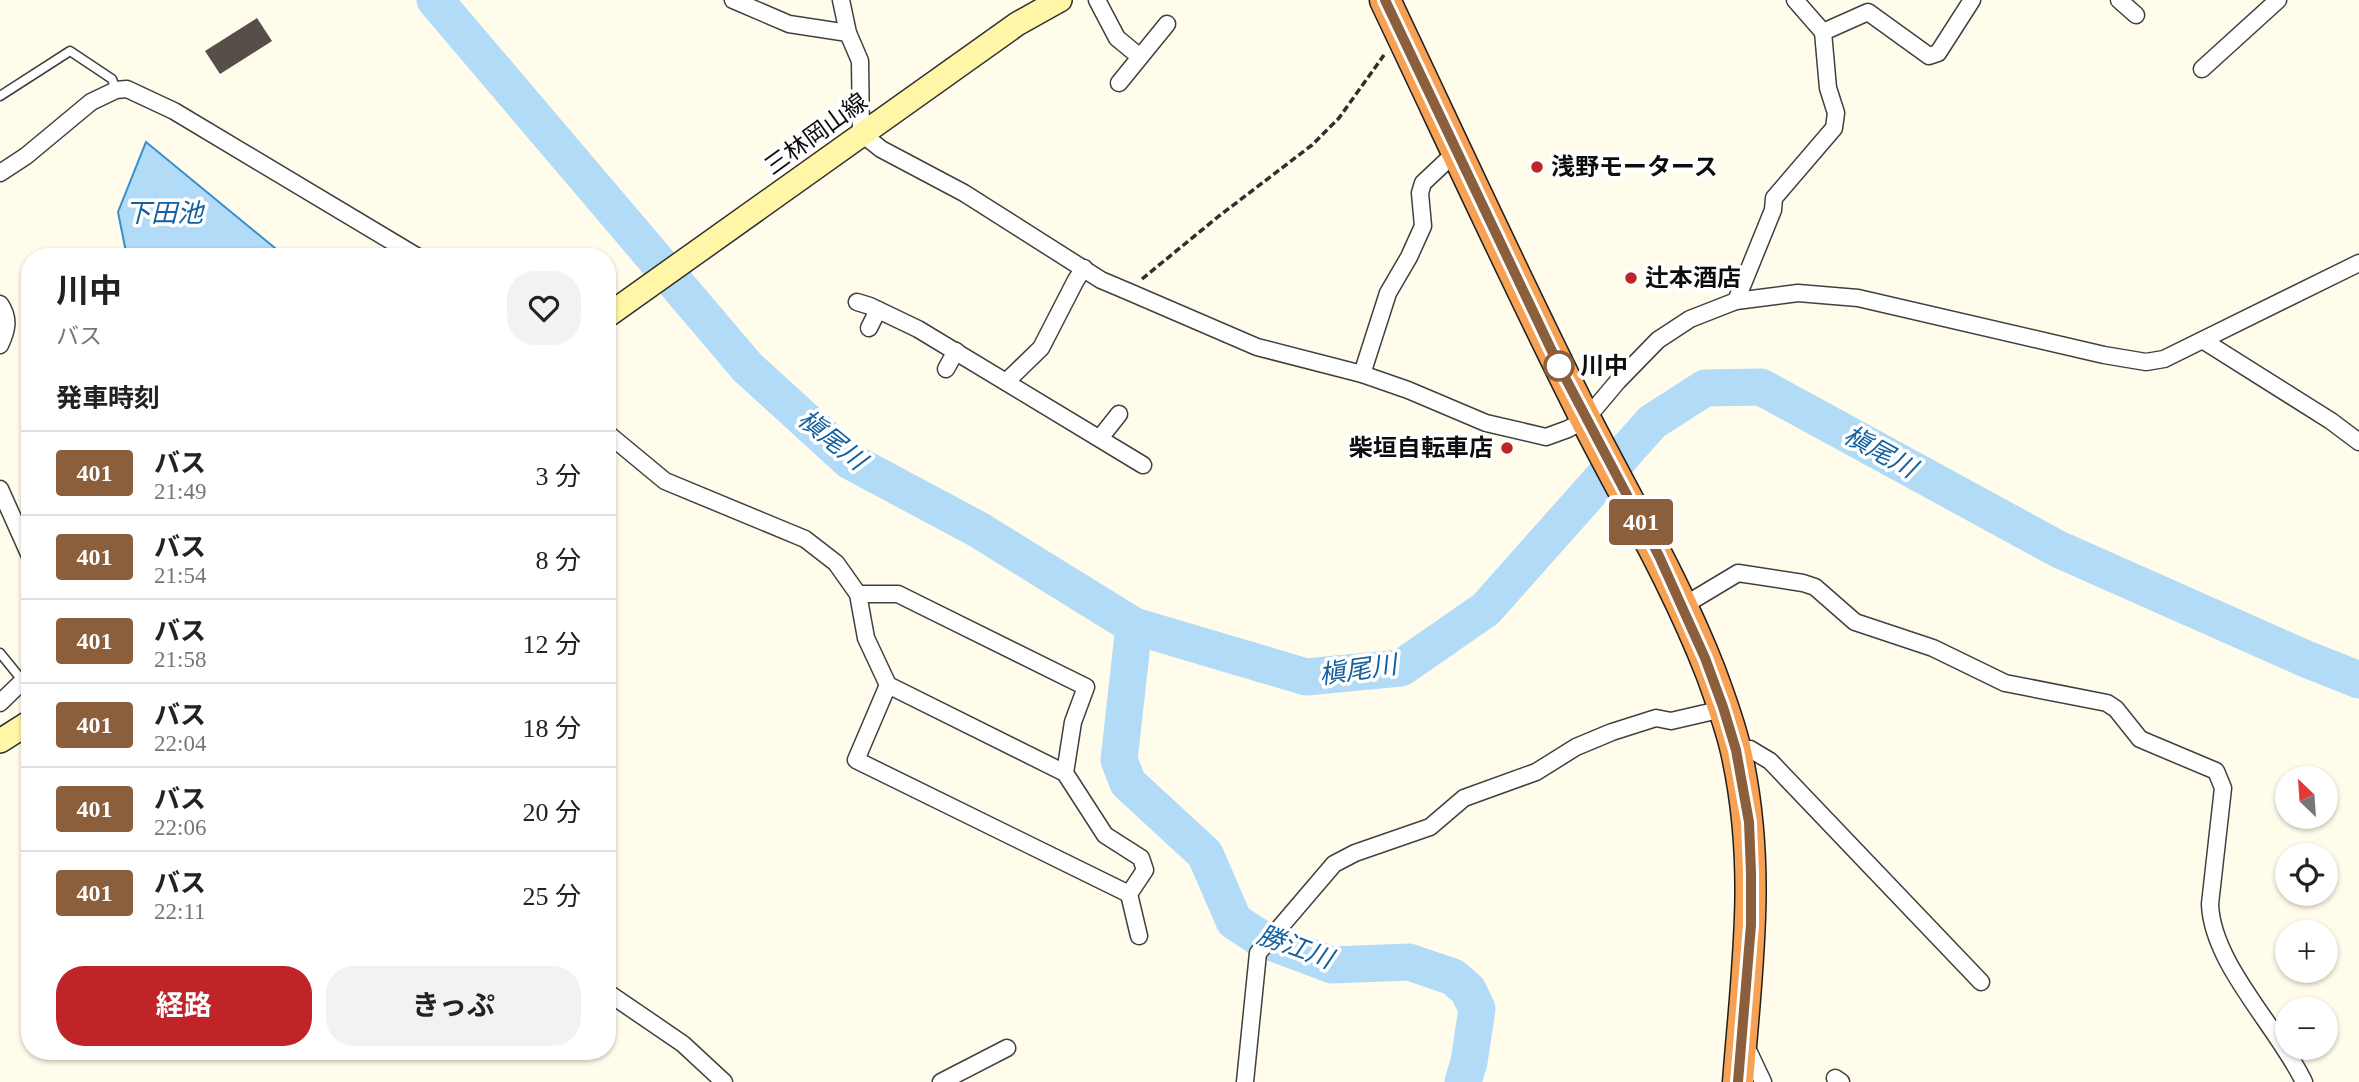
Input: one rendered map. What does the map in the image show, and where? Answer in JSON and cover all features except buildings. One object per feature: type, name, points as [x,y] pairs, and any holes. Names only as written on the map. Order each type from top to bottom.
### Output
[{"type":"highway","points":[[1385,0],[1591,430],[1635,510],[1682,606],[1723,707],[1736,750],[1749,822],[1751,925],[1738,1082]]},
{"type":"main road","name":"三林岡山線","points":[[616,310],[1017,24],[1060,0]]},
{"type":"main road","points":[[0,741],[21,728]]},
{"type":"street","points":[[733,0],[789,24],[848,33]]},
{"type":"street","points":[[841,0],[848,33],[860,61],[861,133],[881,149],[964,193],[1101,280],[1257,347],[1362,374],[1486,423],[1546,438],[1568,429],[1591,430],[1618,381],[1658,340],[1689,318],[1737,301],[1798,293],[1858,298],[2104,355],[2146,362],[2164,359],[2204,341],[2359,263]]},
{"type":"street","points":[[1097,0],[1117,38],[1140,57]]},
{"type":"street","points":[[1737,301],[1773,210],[1774,198],[1834,128],[1836,113],[1828,88],[1823,32],[1795,0]]},
{"type":"street","points":[[1823,32],[1868,12],[1929,56],[1938,53],[1972,0]]},
{"type":"street","points":[[2119,0],[2136,15]]},
{"type":"street","points":[[2202,69],[2278,0]]},
{"type":"street","points":[[1119,83],[1167,24]]},
{"type":"street","points":[[0,173],[26,156],[91,102],[116,90],[127,89],[174,111],[403,248]]},
{"type":"street","points":[[1362,374],[1388,293],[1423,226],[1420,193],[1423,183],[1457,151]]},
{"type":"street","points":[[1006,382],[1041,348],[1084,268]]},
{"type":"street","points":[[857,302],[918,329],[1143,465]]},
{"type":"street","points":[[0,304],[7,320],[7,330],[0,345]]},
{"type":"street","points":[[869,328],[878,310]]},
{"type":"street","points":[[2204,341],[2331,421],[2359,442]]},
{"type":"street","points":[[946,369],[956,352]]},
{"type":"street","points":[[1100,438],[1119,414]]},
{"type":"street","points":[[616,440],[665,481],[805,539],[836,563],[858,594],[866,638],[888,685],[1065,774],[1105,835],[1142,858],[1145,870],[1129,894],[1139,936]]},
{"type":"street","points":[[0,491],[21,536]]},
{"type":"street","points":[[1682,606],[1738,573],[1815,587],[1855,622],[1933,648],[2004,683],[2107,704],[2116,709],[2140,739],[2216,771],[2223,788],[2210,904],[2211,922],[2216,939],[2304,1082]]},
{"type":"street","points":[[858,594],[898,594],[1086,687],[1073,722],[1065,774]]},
{"type":"street","points":[[0,703],[21,682]]},
{"type":"street","points":[[888,685],[856,761],[1129,894]]},
{"type":"street","points":[[1245,1082],[1258,953],[1334,864],[1355,853],[1430,827],[1464,798],[1536,772],[1576,747],[1612,732],[1656,718],[1671,722],[1723,707]]},
{"type":"street","points":[[1736,750],[1750,749],[1770,761],[1980,982]]},
{"type":"street","points":[[616,998],[683,1044],[724,1082]]},
{"type":"street","points":[[1741,1038],[1763,1082]]},
{"type":"street","points":[[941,1082],[968,1076],[1007,1048]]},
{"type":"lane","points":[[0,96],[70,51],[112,79],[116,90]]},
{"type":"lane","points":[[0,653],[21,672]]},
{"type":"path","points":[[1127,291],[1312,145],[1339,118],[1400,31]]},
{"type":"water","name":"下田池","points":[[146,142],[275,248],[125,248],[118,212]]},
{"type":"waterway","name":"槇尾川","points":[[435,0],[747,367],[850,461],[979,530],[1134,626],[1306,677],[1401,668],[1486,609],[1652,422],[1705,388],[1761,387],[2058,549],[2359,680]]},
{"type":"waterway","name":"勝江川","points":[[1134,626],[1119,760],[1128,783],[1205,854],[1234,921],[1260,938],[1332,965],[1409,962],[1453,977],[1468,990],[1477,1009],[1469,1062],[1463,1082]]},
{"type":"bus line","name":"401","points":[[1385,0],[1559,366],[1659,556],[1705,658],[1723,707],[1736,750],[1749,822],[1751,925],[1738,1082]]},
{"type":"place","name":"浅野モータース","points":[[1537,167]]},
{"type":"place","name":"辻本酒店","points":[[1631,278]]},
{"type":"place","name":"川中","points":[[1559,366]]},
{"type":"place","name":"柴垣自転車店","points":[[1507,448]]}]
